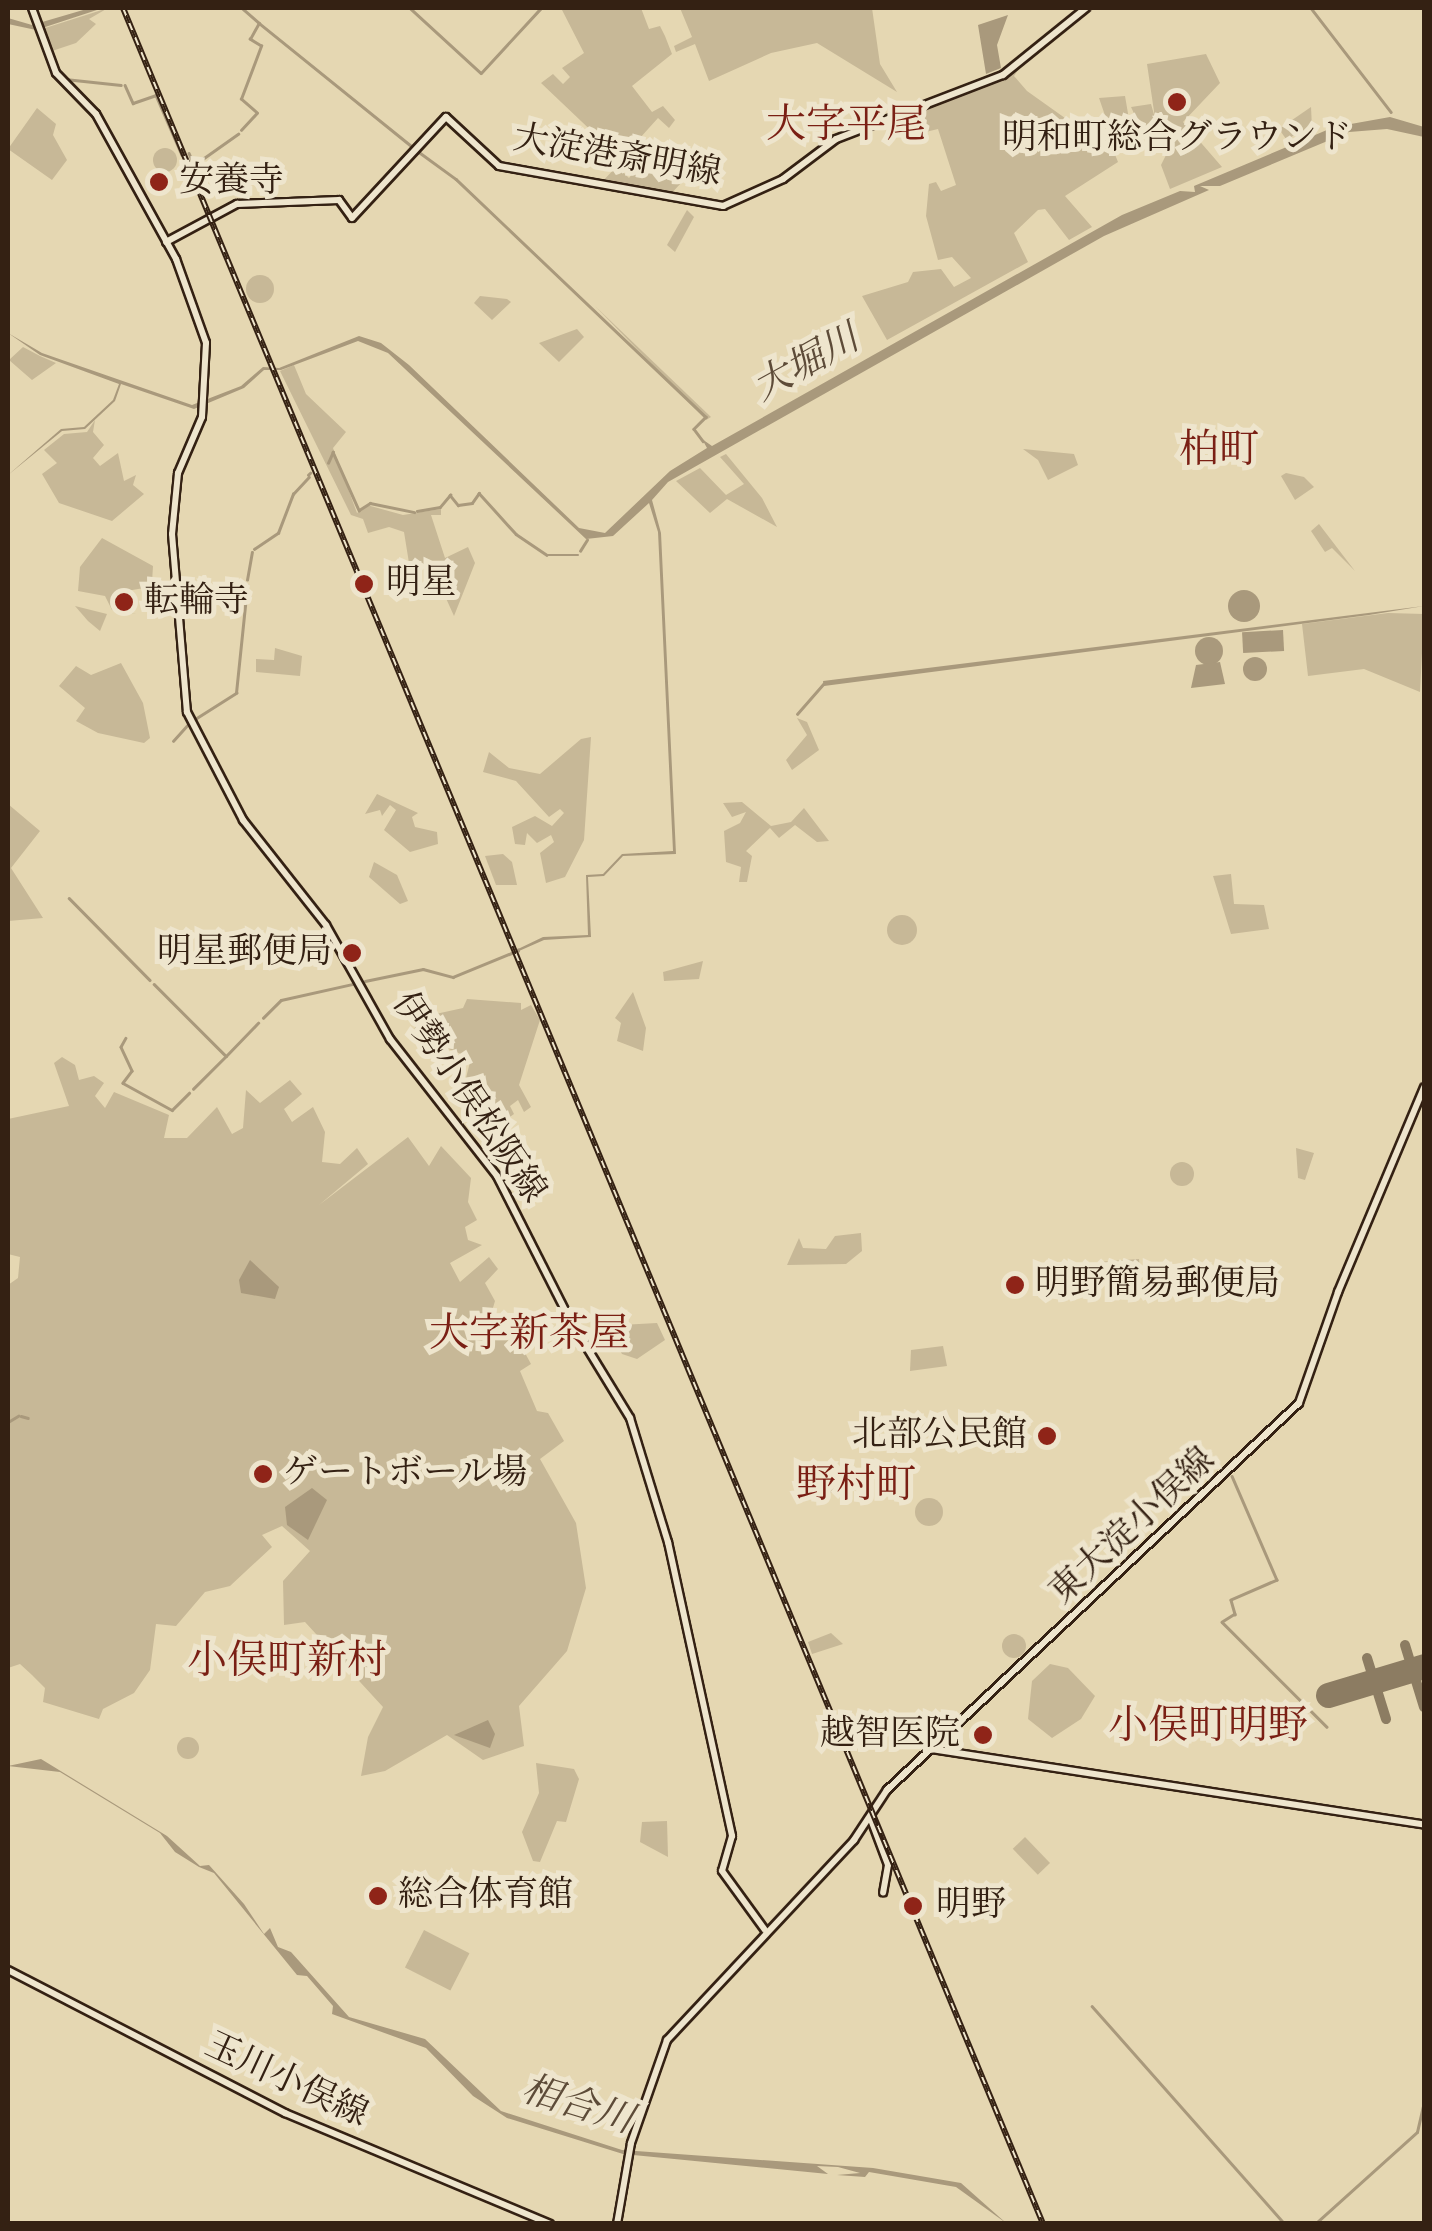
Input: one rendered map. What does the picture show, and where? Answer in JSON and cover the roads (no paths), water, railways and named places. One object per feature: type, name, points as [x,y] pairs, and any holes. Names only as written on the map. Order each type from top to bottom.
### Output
[{"type":"main road","name":"伊勢小俣松阪線","points":[[32,8],[58,76],[98,118],[166,242],[205,339],[204,404],[178,473],[172,534],[187,712],[243,820],[326,926],[397,1048],[497,1176],[570,1320],[630,1418],[668,1542],[732,1836],[722,1871],[765,1930]]},
{"type":"main road","name":"大淀港斎明線","points":[[166,242],[237,204],[339,200],[352,218],[446,118],[499,166],[723,206],[783,179],[836,138],[1002,74],[1086,8]]},
{"type":"main road","name":"東大淀小俣線","points":[[765,1930],[930,1749],[1295,1409],[1424,1087]]},
{"type":"main road","points":[[930,1749],[1424,1824]]},
{"type":"main road","points":[[870,1816],[888,1865],[883,1893]]},
{"type":"main road","points":[[617,2224],[630,2143],[667,2040],[765,1930]]},
{"type":"main road","name":"玉川小俣線","points":[[8,1970],[286,2113],[550,2224]]},
{"type":"waterway","points":[[242,8],[259,23]]},
{"type":"waterway","points":[[410,8],[481,73],[541,8]]},
{"type":"waterway","points":[[1311,8],[1391,112]]},
{"type":"waterway","points":[[241,130],[257,113],[241,99],[261,46],[250,39],[259,23],[414,148]]},
{"type":"waterway","points":[[65,79],[121,85]]},
{"type":"waterway","points":[[125,85],[133,103],[156,95],[182,155]]},
{"type":"waterway","points":[[189,153],[194,165],[238,134]]},
{"type":"waterway","points":[[419,152],[456,179],[706,417],[694,429],[703,441]]},
{"type":"waterway","points":[[328,463],[333,452],[359,510],[370,503],[414,512]]},
{"type":"waterway","points":[[254,549],[278,533],[293,494],[309,477]]},
{"type":"waterway","points":[[417,511],[440,507],[450,495],[458,505],[472,503],[479,493],[516,534],[547,555],[578,555]]},
{"type":"waterway","points":[[580,551],[587,540]]},
{"type":"waterway","points":[[247,580],[252,552]]},
{"type":"waterway","points":[[195,719],[236,693],[247,586]]},
{"type":"waterway","points":[[797,714],[824,683]]},
{"type":"waterway","points":[[173,741],[190,722]]},
{"type":"waterway","points":[[69,898],[150,980]]},
{"type":"waterway","points":[[365,981],[423,969],[453,977],[514,952]]},
{"type":"waterway","points":[[263,1018],[281,1000],[357,983]]},
{"type":"waterway","points":[[154,984],[226,1056],[258,1023]]},
{"type":"waterway","points":[[126,1038],[121,1047],[132,1071],[123,1083],[172,1110],[189,1093]]},
{"type":"waterway","points":[[193,1089],[224,1058]]},
{"type":"waterway","points":[[8,1422],[18,1416]]},
{"type":"waterway","points":[[21,1416],[28,1418]]},
{"type":"waterway","points":[[1232,1476],[1277,1580],[1231,1600],[1235,1614],[1222,1622],[1327,1727]]},
{"type":"waterway","points":[[1092,2006],[1285,2224]]},
{"type":"waterway","points":[[1315,2224],[1417,2132],[1424,2101]]},
{"type":"railway","points":[[123,8],[1043,2224]]},
{"type":"place","name":"明和町総合グラウンド","points":[[1177,102]]},
{"type":"place","name":"安養寺","points":[[159,182]]},
{"type":"place","name":"明星","points":[[364,584]]},
{"type":"place","name":"転輪寺","points":[[124,602]]},
{"type":"place","name":"明星郵便局","points":[[352,953]]},
{"type":"place","name":"明野簡易郵便局","points":[[1015,1285]]},
{"type":"place","name":"北部公民館","points":[[1047,1436]]},
{"type":"place","name":"ゲートボール場","points":[[263,1474]]},
{"type":"place","name":"越智医院","points":[[983,1735]]},
{"type":"place","name":"総合体育館","points":[[378,1896]]},
{"type":"place","name":"明野","points":[[913,1906]]},
{"type":"district","name":"大字平尾","points":[[846,127]]},
{"type":"district","name":"柏町","points":[[1219,452]]},
{"type":"district","name":"大字新茶屋","points":[[529,1336]]},
{"type":"district","name":"野村町","points":[[856,1487]]},
{"type":"district","name":"小俣町新村","points":[[287,1663]]},
{"type":"district","name":"小俣町明野","points":[[1208,1728]]},
{"type":"water label","name":"大堀川","points":[[807,365]]},
{"type":"water label","name":"相合川","points":[[577,2107]]}]
